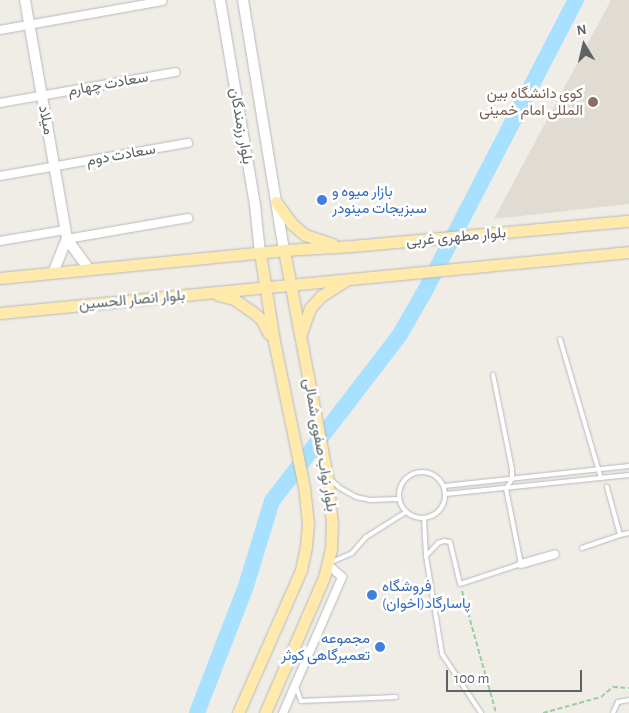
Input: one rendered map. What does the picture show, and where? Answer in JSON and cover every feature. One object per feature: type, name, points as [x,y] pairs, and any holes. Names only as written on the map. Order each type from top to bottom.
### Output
[{"type":"main road","name":"میلاد","points":[[25,0],[66,235]]},
{"type":"main road","name":"بلوار رزمندگان","points":[[220,0],[254,204],[260,253]]},
{"type":"main road","name":"بلوار رزمندگان","points":[[243,0],[284,250]]},
{"type":"main road","points":[[276,202],[292,224],[305,235],[324,242],[352,246]]},
{"type":"main road","name":"بلوار مطهری غربی","points":[[260,253],[629,221]]},
{"type":"main road","points":[[66,235],[88,269]]},
{"type":"main road","points":[[53,273],[66,235]]},
{"type":"main road","name":"بلوار نواب صفوی شمالی","points":[[266,711],[312,608],[327,564],[332,524],[327,476],[284,250]]},
{"type":"main road","name":"بلوار مطهری غربی","points":[[291,285],[629,252]]},
{"type":"main road","points":[[0,278],[260,253]]},
{"type":"main road","name":"بلوار نواب صفوی شمالی","points":[[238,713],[301,570],[308,524],[303,480],[274,341],[260,253]]},
{"type":"main road","points":[[300,337],[310,308],[321,296],[350,279]]},
{"type":"main road","name":"بلوار انصار الحسین","points":[[0,313],[291,285]]},
{"type":"main road","points":[[202,294],[234,299],[261,319],[274,341]]},
{"type":"street","points":[[0,30],[162,1]]},
{"type":"street","name":"سعادت چهارم","points":[[0,103],[175,72]]},
{"type":"street","name":"سعادت دوم","points":[[0,176],[188,143]]},
{"type":"street","points":[[0,242],[188,218]]},
{"type":"street","points":[[521,564],[555,554]]},
{"type":"street","points":[[284,713],[342,578],[327,564]]},
{"type":"lane","points":[[560,339],[600,469],[601,478]]},
{"type":"lane","points":[[426,556],[438,543],[450,542],[460,584],[521,564],[506,489],[512,479],[512,468],[493,376]]},
{"type":"lane","points":[[444,486],[629,466]]},
{"type":"lane","points":[[418,472],[434,474],[444,486],[446,494],[441,509],[424,518],[412,516],[406,512],[399,499],[401,485],[405,479],[418,472]]},
{"type":"lane","points":[[446,494],[629,475]]},
{"type":"lane","points":[[327,476],[340,488],[356,497],[370,500],[399,499]]},
{"type":"lane","points":[[607,487],[620,535]]},
{"type":"lane","points":[[327,564],[352,553],[366,537],[406,512]]},
{"type":"lane","points":[[424,518],[426,556],[442,654],[481,713]]},
{"type":"lane","points":[[582,548],[629,533]]},
{"type":"lane","points":[[296,685],[301,701],[396,697]]},
{"type":"lane","points":[[613,713],[618,702],[629,700]]},
{"type":"path","points":[[460,584],[496,713]]},
{"type":"path","points":[[543,713],[601,696],[613,687],[629,688]]},
{"type":"shaded area","name":"کوی دانشگاه بین المللی امام خمینی","points":[[611,0],[629,0],[629,204],[494,219]]},
{"type":"waterway","points":[[197,713],[246,586],[272,501],[399,336],[426,289],[576,0]]},
{"type":"place","name":"کوی دانشگاه بین المللی امام خمینی","points":[[593,102]]},
{"type":"place","name":"بازار میوه و سبزیجات مینودر","points":[[322,200]]},
{"type":"place","name":"فروشگاه پاسارگاد(اخوان)","points":[[372,595]]},
{"type":"place","name":"مجموعه تعمیرگاهی کوثر","points":[[380,647]]}]
